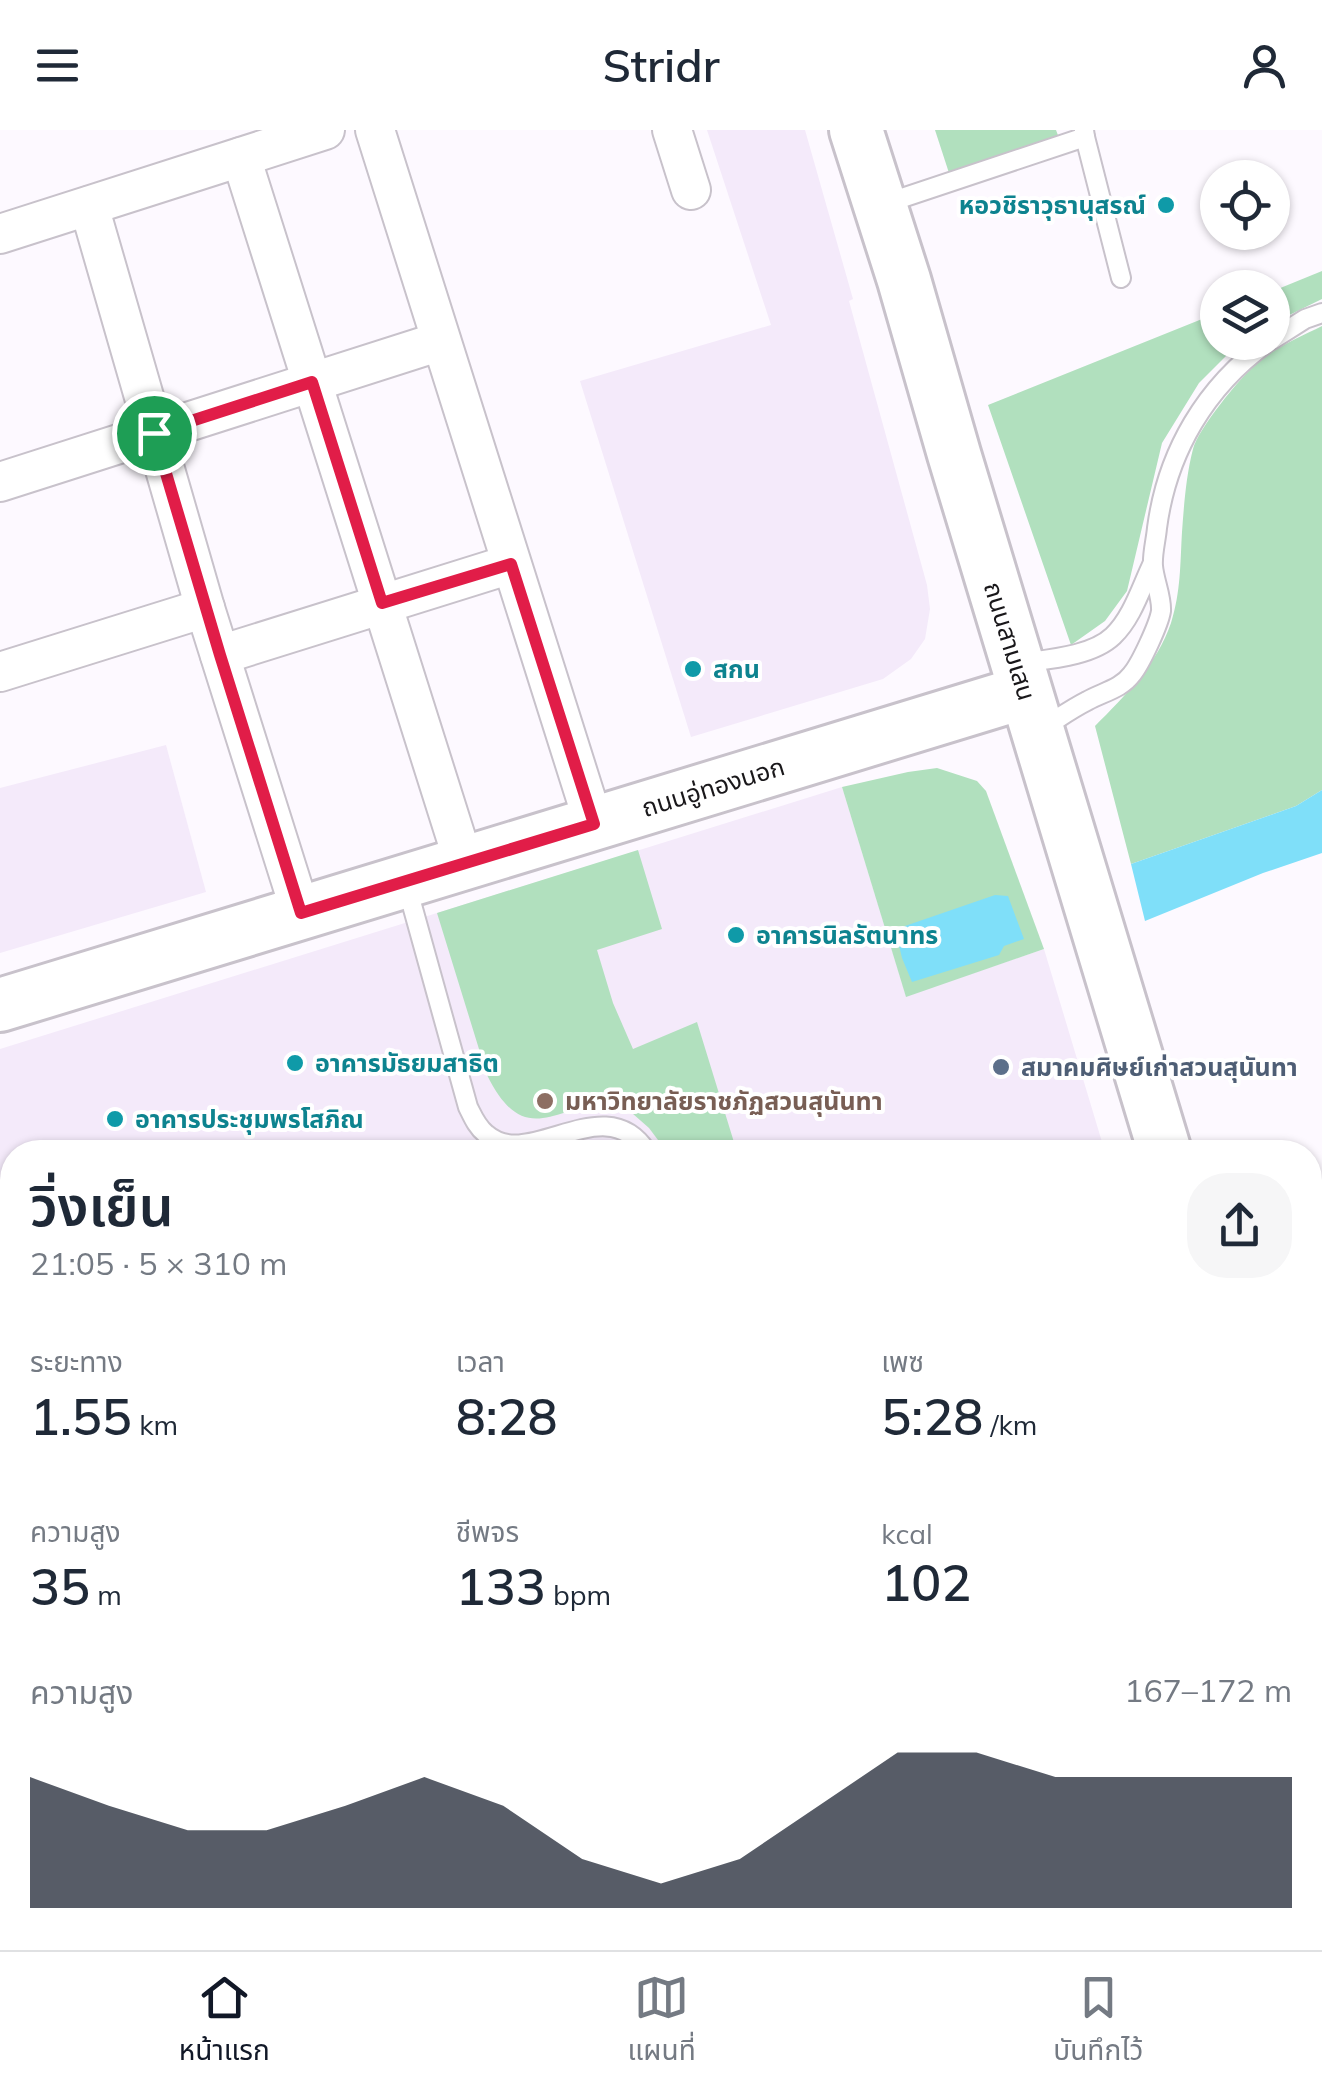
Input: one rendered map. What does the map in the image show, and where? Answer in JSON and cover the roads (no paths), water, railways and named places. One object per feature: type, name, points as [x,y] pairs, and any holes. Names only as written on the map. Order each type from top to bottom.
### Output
[{"type":"street","points":[[0,234],[326,130]]},
{"type":"street","points":[[375,130],[594,824]]},
{"type":"street","points":[[672,130],[691,190]]},
{"type":"street","name":"ถนนสามเสน","points":[[856,130],[1161,1140]]},
{"type":"street","points":[[242,157],[464,864]]},
{"type":"street","points":[[89,206],[220,655],[301,913]]},
{"type":"street","points":[[0,482],[441,341]]},
{"type":"street","points":[[220,655],[511,564]]},
{"type":"street","points":[[0,672],[206,608]]},
{"type":"street","name":"ถนนอู่ทองนอก","points":[[0,1005],[1026,696]]},
{"type":"lane","points":[[880,205],[1085,134],[1121,278]]},
{"type":"lane","points":[[1290,328],[1322,313]]},
{"type":"lane","points":[[1026,696],[1074,655],[1110,639],[1130,612],[1152,564],[1164,494],[1191,424],[1211,394],[1244,360]]},
{"type":"lane","points":[[1026,696],[1087,700],[1123,685],[1142,658],[1161,611],[1152,564]]},
{"type":"lane","points":[[406,881],[468,1107],[478,1125],[495,1140]]},
{"type":"lane","points":[[538,1140],[594,1127],[626,1130],[639,1140]]},
{"type":"water","points":[[1322,790],[1322,853],[1145,921],[1131,864],[1296,806]]},
{"type":"water","points":[[995,895],[1008,896],[1024,939],[1004,946],[999,955],[912,982],[898,941],[905,926]]},
{"type":"place","name":"หอวชิราวุธานุสรณ์","points":[[1166,205]]},
{"type":"place","name":"สกน","points":[[693,669]]},
{"type":"place","name":"อาคารนิลรัตนาทร","points":[[736,935]]},
{"type":"place","name":"อาคารมัธยมสาธิต","points":[[295,1063]]},
{"type":"place","name":"สมาคมศิษย์เก่าสวนสุนันทา","points":[[1001,1067]]},
{"type":"place","name":"มหาวิทยาลัยราชภัฏสวนสุนันทา","points":[[545,1101]]},
{"type":"place","name":"อาคารประชุมพรโสภิณ","points":[[115,1119]]}]
